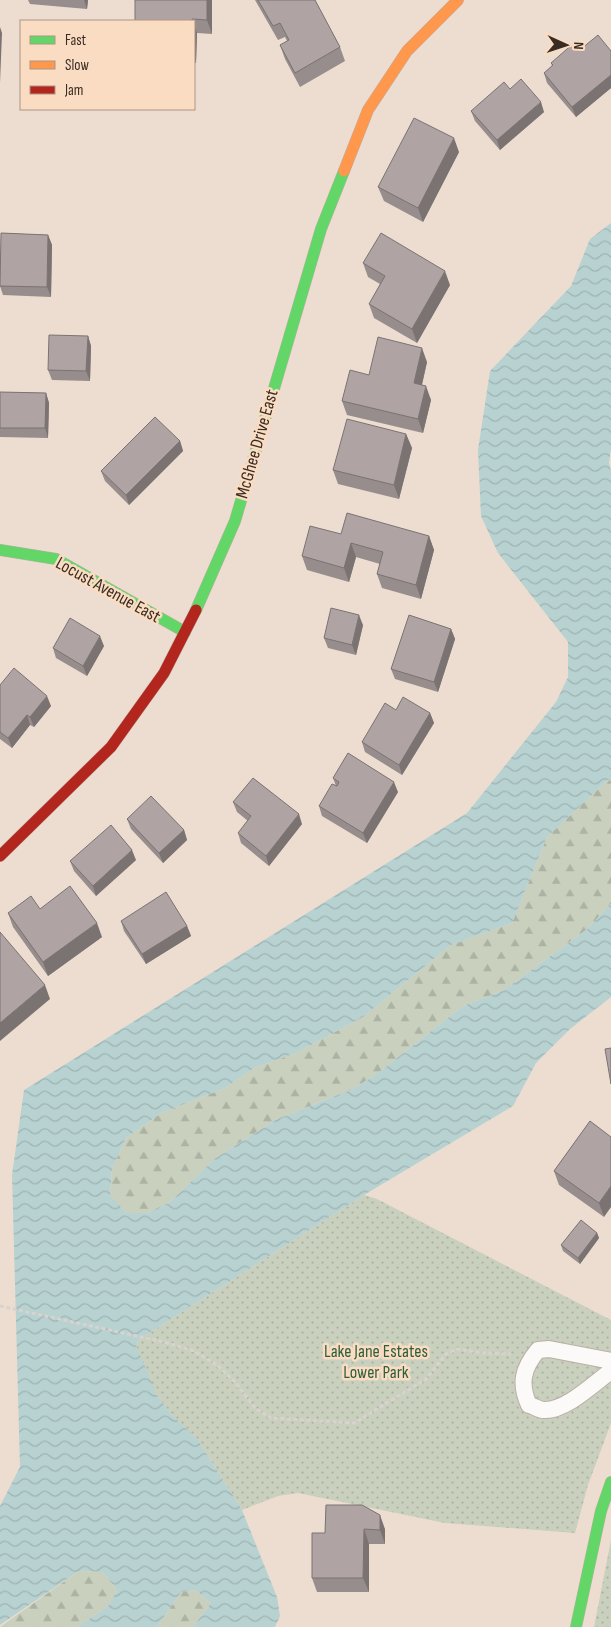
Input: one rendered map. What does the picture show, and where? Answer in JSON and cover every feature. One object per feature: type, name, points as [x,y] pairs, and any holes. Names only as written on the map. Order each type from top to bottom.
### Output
[{"type":"street","name":"McGhee Drive East","points":[[0,856],[44,815],[111,747],[154,689],[185,632],[201,601],[235,521],[322,229],[368,110],[407,51],[458,0]]},
{"type":"street","name":"Locust Avenue East","points":[[0,550],[29,552],[56,559],[185,632]]},
{"type":"street","points":[[576,1627],[600,1511],[611,1482]]},
{"type":"lane","points":[[611,1361],[549,1348],[538,1350],[527,1364],[523,1391],[530,1405],[543,1410],[556,1408],[578,1396],[611,1371]]},
{"type":"path","points":[[0,1306],[164,1342],[194,1352],[216,1365],[235,1382],[262,1415],[271,1418],[354,1423],[426,1379],[446,1354],[457,1349],[532,1357]]},
{"type":"green space","points":[[608,780],[611,781],[611,904],[586,930],[504,990],[463,1006],[378,1073],[353,1089],[277,1119],[214,1159],[170,1202],[147,1213],[127,1213],[110,1195],[112,1169],[126,1138],[161,1113],[225,1088],[254,1068],[296,1053],[363,1017],[451,945],[512,923],[547,837]]},
{"type":"green space","name":"Lake Jane Estates Lower Park","points":[[364,1195],[377,1199],[611,1320],[611,1423],[588,1485],[575,1533],[445,1523],[298,1493],[278,1496],[242,1510],[198,1440],[171,1414],[157,1395],[136,1350],[136,1345],[140,1339]]},
{"type":"green space","points":[[611,1540],[611,1627],[594,1627]]},
{"type":"green space","points":[[79,1571],[103,1572],[117,1590],[108,1606],[77,1627],[0,1627]]},
{"type":"green space","points":[[195,1590],[211,1603],[193,1627],[157,1627],[181,1592]]},
{"type":"water","points":[[611,223],[611,448],[609,463],[611,471],[611,781],[608,780],[547,837],[512,923],[451,945],[363,1017],[296,1053],[254,1068],[225,1088],[161,1113],[126,1138],[112,1169],[110,1195],[127,1213],[147,1213],[170,1202],[214,1159],[277,1119],[353,1089],[378,1073],[463,1006],[504,990],[586,930],[611,904],[611,997],[570,1029],[536,1063],[513,1106],[364,1195],[140,1339],[136,1345],[157,1395],[171,1414],[198,1440],[242,1510],[277,1597],[280,1616],[275,1627],[193,1627],[211,1603],[195,1590],[181,1592],[157,1627],[77,1627],[108,1606],[117,1590],[103,1572],[79,1571],[0,1625],[0,1506],[20,1467],[12,1175],[24,1090],[467,813],[556,702],[568,677],[568,642],[498,553],[481,516],[478,450],[490,371],[571,286],[590,239]]},
{"type":"building","points":[[135,0],[207,0],[207,20],[135,20]]},
{"type":"building","points":[[258,0],[315,0],[340,47],[295,73],[280,45],[289,40],[280,23],[273,26]]},
{"type":"building","points":[[598,35],[611,51],[611,75],[572,107],[544,73],[553,65],[551,63],[575,42],[581,49]]},
{"type":"building","points":[[521,79],[541,102],[497,140],[471,111],[504,82],[510,89]]},
{"type":"building","points":[[414,118],[454,138],[418,208],[378,187]]},
{"type":"building","points":[[1,233],[48,235],[47,287],[0,286]]},
{"type":"building","points":[[381,233],[445,271],[412,329],[369,304],[385,276],[363,263]]},
{"type":"building","points":[[49,335],[88,336],[86,371],[48,370]]},
{"type":"building","points":[[378,337],[422,348],[414,383],[426,386],[418,419],[342,401],[350,370],[369,375]]},
{"type":"building","points":[[0,392],[46,393],[45,428],[0,428]]},
{"type":"building","points":[[155,417],[180,441],[126,495],[101,471]]},
{"type":"building","points":[[347,419],[406,434],[394,485],[333,470]]},
{"type":"building","points":[[347,513],[429,536],[416,585],[377,574],[383,552],[351,543],[344,568],[302,556],[310,526],[341,534]]},
{"type":"building","points":[[331,608],[359,615],[352,645],[324,638]]},
{"type":"building","points":[[409,615],[451,629],[434,682],[391,669]]},
{"type":"building","points":[[70,618],[100,636],[83,666],[53,648]]},
{"type":"building","points":[[14,668],[47,696],[30,717],[27,715],[8,738],[0,732],[0,685]]},
{"type":"building","points":[[403,697],[430,713],[399,765],[362,742],[385,703],[396,710]]},
{"type":"building","points":[[348,753],[394,782],[363,833],[319,806],[332,784],[337,786],[339,782],[333,778]]},
{"type":"building","points":[[253,778],[299,814],[266,856],[238,833],[251,816],[233,802]]},
{"type":"building","points":[[151,796],[184,830],[159,853],[127,819]]},
{"type":"building","points":[[111,825],[132,850],[93,886],[70,861]]},
{"type":"building","points":[[70,886],[97,923],[43,962],[8,913],[31,896],[40,909]]},
{"type":"building","points":[[166,892],[187,926],[142,954],[121,921]]},
{"type":"building","points":[[0,932],[45,985],[0,1023]]},
{"type":"building","points":[[611,1048],[611,1084],[605,1049]]},
{"type":"building","points":[[590,1121],[611,1137],[611,1186],[599,1203],[554,1171]]},
{"type":"building","points":[[581,1220],[597,1233],[578,1258],[561,1245]]},
{"type":"building","points":[[326,1505],[362,1505],[380,1515],[380,1530],[364,1529],[363,1578],[312,1578],[312,1533],[325,1533]]},
{"type":"traffic: fast","points":[[196,610],[235,521],[321,229],[344,171]]},
{"type":"traffic: fast","points":[[0,550],[56,559],[185,632]]},
{"type":"traffic: fast","points":[[576,1627],[601,1511],[611,1482]]},
{"type":"traffic: slow","points":[[344,171],[368,110],[407,51],[458,0]]},
{"type":"traffic: jam","points":[[0,856],[111,747],[164,673],[196,610]]}]
